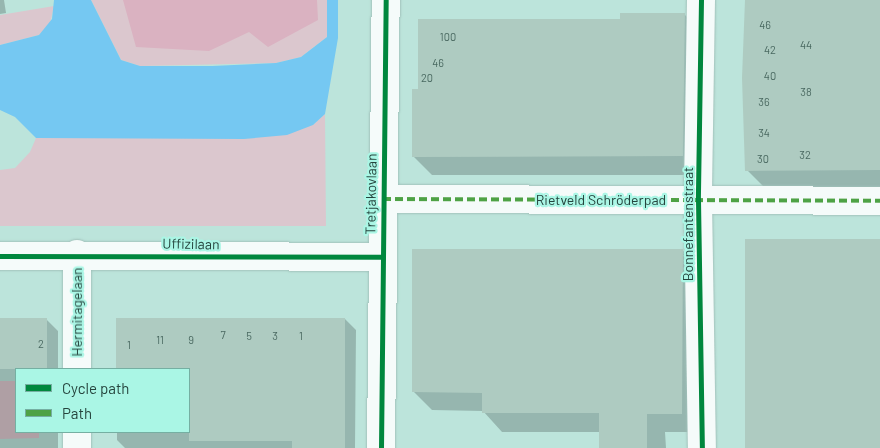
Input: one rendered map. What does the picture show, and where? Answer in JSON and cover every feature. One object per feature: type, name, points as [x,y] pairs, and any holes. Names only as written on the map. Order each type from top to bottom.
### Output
[{"type":"street","name":"Tretjakovlaan","points":[[381,448],[386,0]]},
{"type":"street","name":"Bonnefantenstraat","points":[[701,0],[698,200],[702,448]]},
{"type":"street","name":"Rietveld Schröderpad","points":[[383,200],[880,201]]},
{"type":"street","name":"Uffizilaan","points":[[0,256],[77,254],[382,257]]},
{"type":"street","name":"Hermitagelaan","points":[[77,254],[77,368]]},
{"type":"street","points":[[77,433],[78,448]]},
{"type":"shaded area","points":[[91,0],[327,0],[327,37],[301,57],[276,63],[140,66],[121,60]]},
{"type":"shaded area","points":[[123,0],[317,0],[318,20],[268,47],[249,32],[209,51],[136,47]]},
{"type":"shaded area","points":[[54,6],[50,24],[39,35],[0,45],[0,15]]},
{"type":"shaded area","points":[[325,114],[326,226],[0,226],[0,170],[15,168],[30,152],[36,138],[140,137],[313,125]]},
{"type":"shaded area","points":[[0,381],[15,381],[15,433],[39,433],[39,438],[0,439]]},
{"type":"water","points":[[54,0],[91,0],[121,60],[140,66],[212,66],[276,63],[301,57],[327,37],[327,0],[338,0],[338,38],[325,114],[313,125],[287,135],[244,139],[36,138],[15,117],[0,110],[0,45],[39,35],[52,19]]},
{"type":"building","points":[[745,0],[880,0],[880,170],[745,171],[742,78]]},
{"type":"building","points":[[620,13],[685,13],[683,156],[412,157],[412,89],[418,89],[418,19],[620,19]]},
{"type":"building","points":[[745,239],[880,239],[880,448],[745,448]]},
{"type":"building","points":[[412,249],[683,249],[682,414],[647,414],[647,448],[599,448],[599,413],[482,413],[482,393],[412,392]]},
{"type":"building","points":[[0,318],[47,318],[47,368],[0,369]]},
{"type":"building","points":[[116,318],[345,318],[345,448],[292,448],[292,441],[189,441],[190,368],[116,368]]},
{"type":"marked path","points":[[383,199],[880,201]]},
{"type":"cycle path","points":[[381,448],[386,0]]},
{"type":"cycle path","points":[[701,0],[698,200],[702,448]]},
{"type":"cycle path","points":[[0,256],[382,257]]}]
